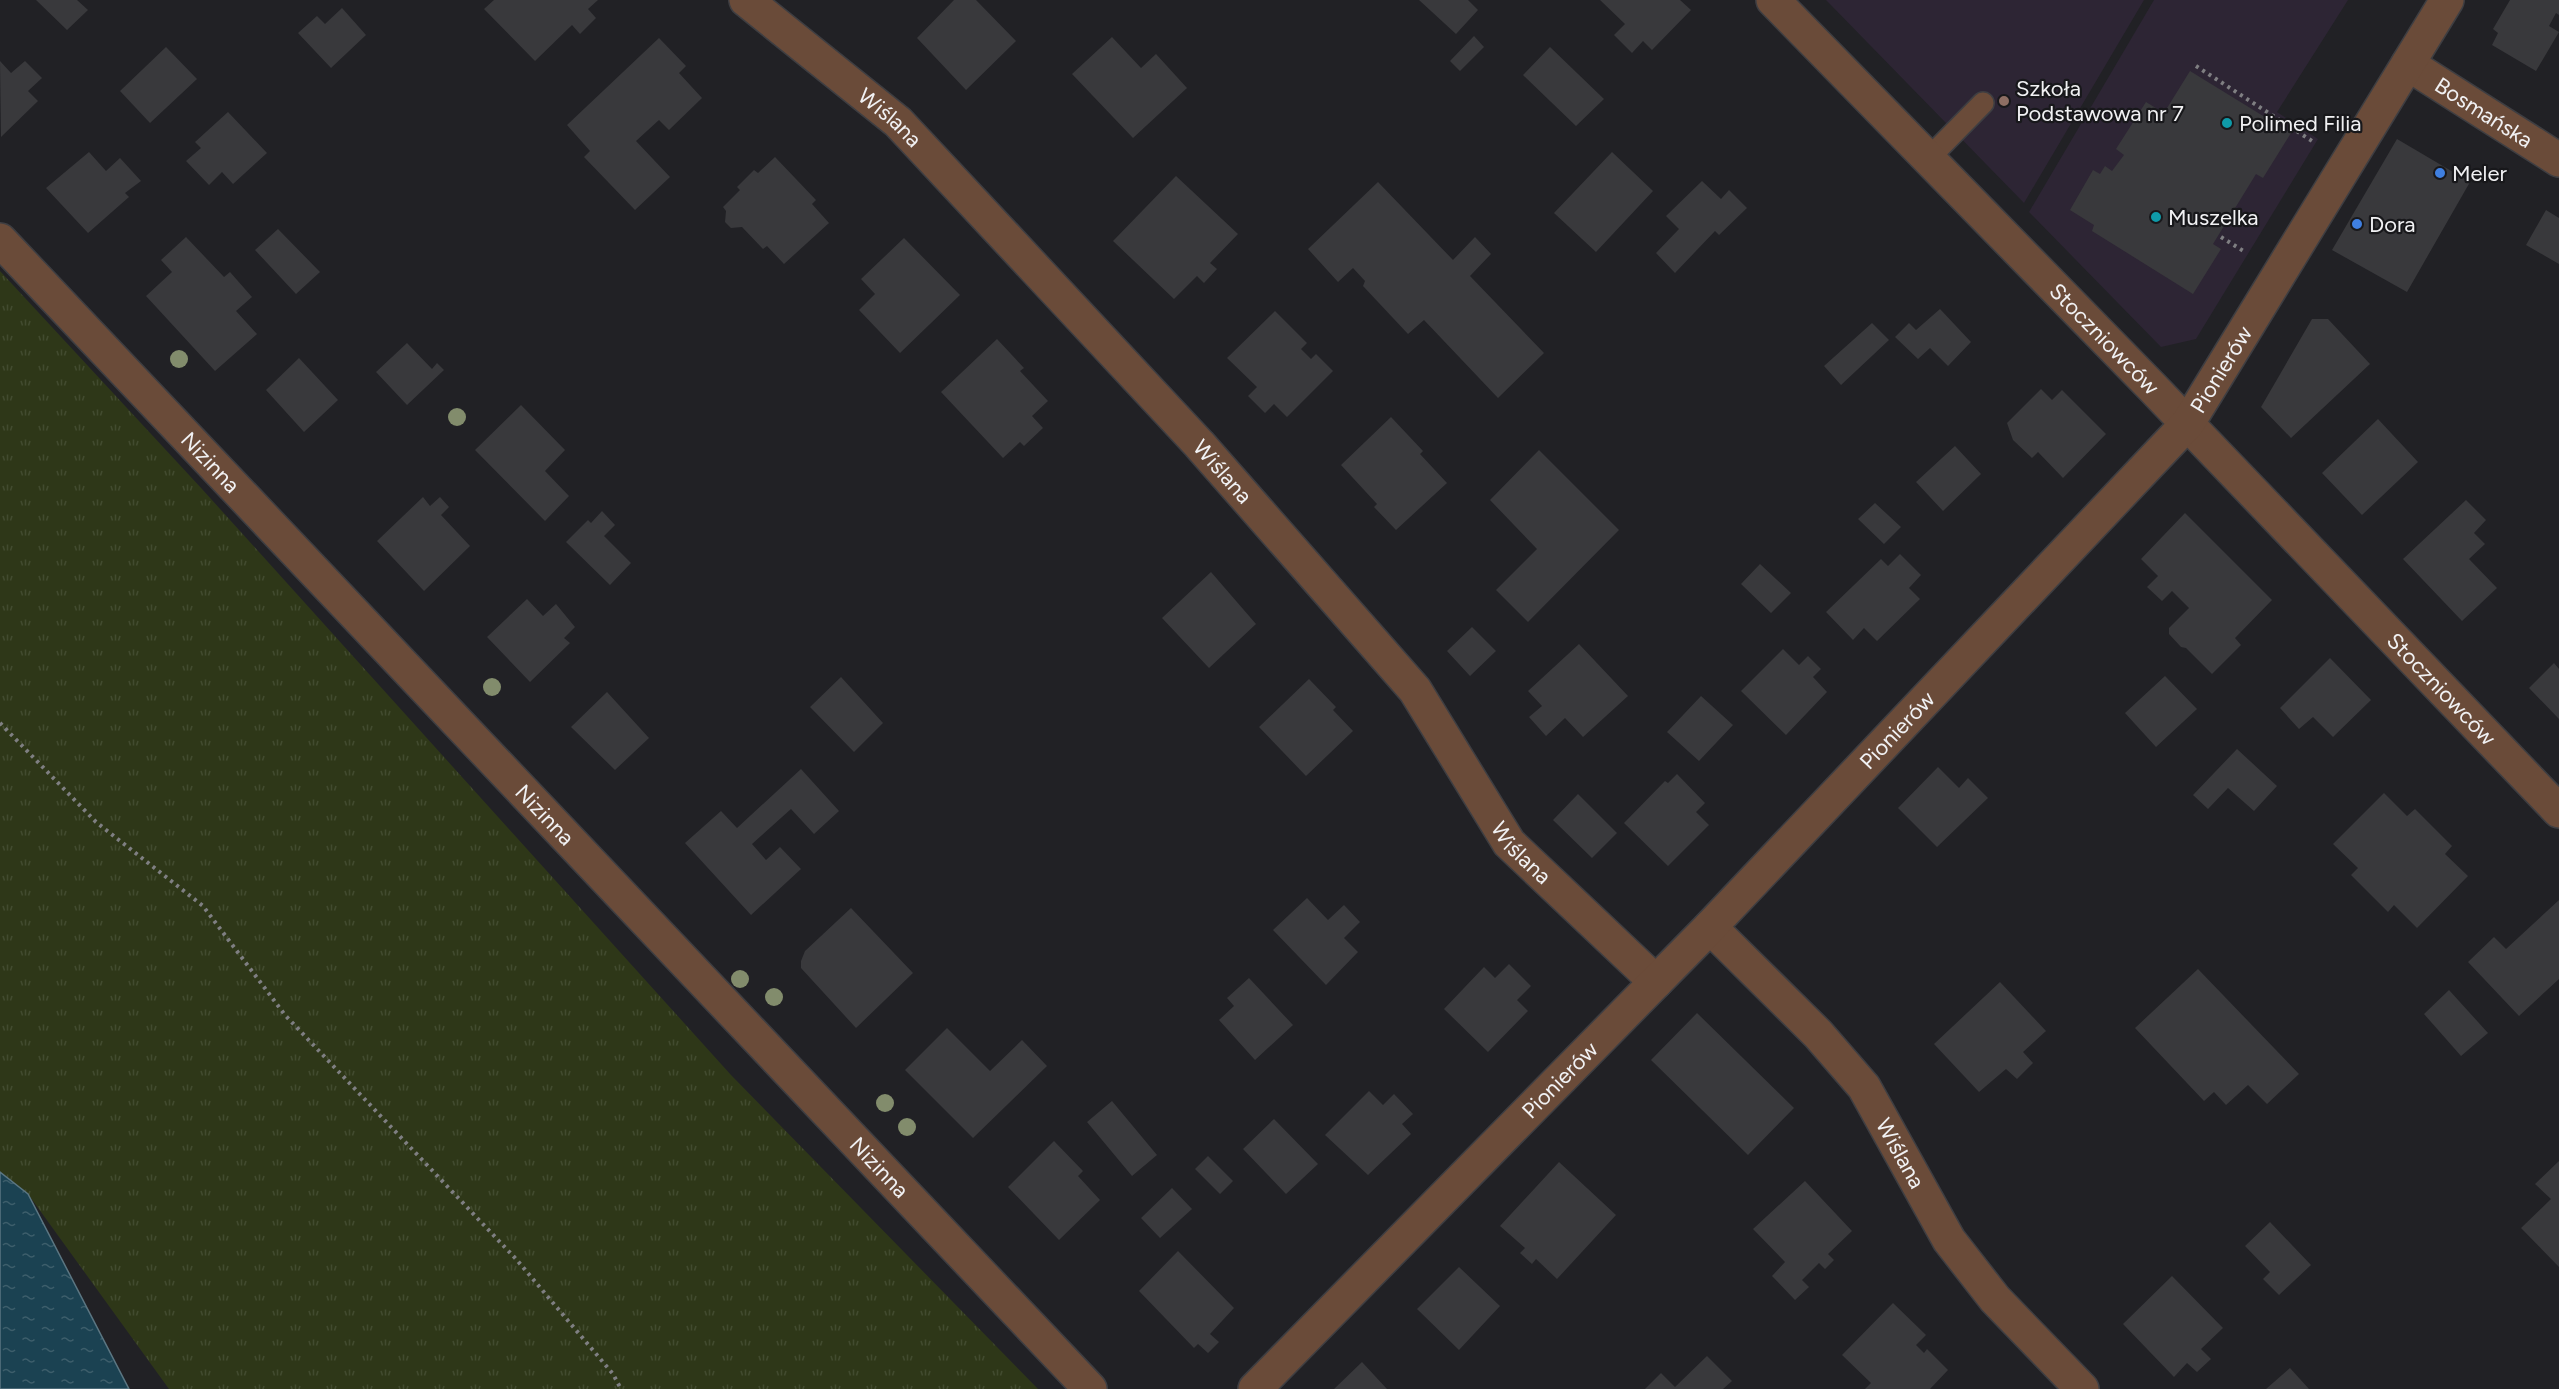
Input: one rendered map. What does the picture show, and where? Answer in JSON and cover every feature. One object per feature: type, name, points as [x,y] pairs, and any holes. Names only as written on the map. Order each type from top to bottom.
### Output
[{"type":"street","name":"Wiślana","points":[[746,0],[898,122],[1199,444],[1415,690],[1509,843],[1656,982]]},
{"type":"street","name":"Stoczniowców","points":[[1773,0],[2188,423],[2559,811]]},
{"type":"street","name":"Pionierów","points":[[1255,1389],[1710,927],[2188,423],[2447,0]]},
{"type":"street","name":"Bosmańska","points":[[2408,64],[2559,160]]},
{"type":"street","name":"Nizinna","points":[[0,240],[1090,1389]]},
{"type":"street","name":"Wiślana","points":[[1710,927],[1818,1034],[1864,1087],[1949,1240],[1995,1299],[2082,1389]]},
{"type":"lane","points":[[1928,159],[1983,103]]},
{"type":"path","points":[[2196,66],[2321,146]]},
{"type":"path","points":[[2221,237],[2252,257]]},
{"type":"path","points":[[0,723],[96,822],[202,906],[285,1015],[516,1259],[612,1374],[621,1389]]},
{"type":"shaded area","name":"Szkoła Podstawowa nr 7","points":[[1826,0],[2144,0],[2024,203]]},
{"type":"shaded area","points":[[2154,0],[2348,0],[2277,112],[2318,139],[2196,339],[2161,347],[2029,212]]},
{"type":"green space","points":[[0,271],[202,489],[731,1075],[1038,1389],[169,1389],[28,1194],[0,1172]]},
{"type":"water","points":[[0,1172],[28,1194],[129,1389],[0,1389]]},
{"type":"building","points":[[36,0],[77,0],[88,10],[67,30]]},
{"type":"building","points":[[494,0],[598,0],[588,9],[596,18],[580,34],[572,25],[535,61],[484,9]]},
{"type":"building","points":[[954,0],[976,0],[1016,41],[966,90],[917,38]]},
{"type":"building","points":[[1419,0],[1468,0],[1478,10],[1456,34]]},
{"type":"building","points":[[1600,0],[1680,0],[1691,10],[1652,50],[1643,41],[1632,53],[1614,35],[1625,24]]},
{"type":"building","points":[[2510,0],[2559,0],[2559,15],[2556,13],[2549,26],[2559,32],[2536,71],[2492,45],[2498,33],[2493,29]]},
{"type":"building","points":[[342,8],[366,35],[331,68],[298,33],[317,16],[325,24]]},
{"type":"building","points":[[1474,36],[1484,47],[1460,71],[1450,61]]},
{"type":"building","points":[[1112,37],[1141,68],[1156,54],[1187,88],[1133,138],[1072,74]]},
{"type":"building","points":[[659,38],[686,66],[679,73],[702,98],[669,130],[659,120],[636,141],[670,177],[635,210],[584,157],[590,151],[567,125]]},
{"type":"building","points":[[166,47],[197,79],[150,123],[120,91]]},
{"type":"building","points":[[1550,47],[1604,99],[1576,126],[1523,75]]},
{"type":"building","points":[[0,61],[11,73],[25,61],[42,78],[28,91],[38,101],[1,137]]},
{"type":"building","name":"Muszelka","points":[[2190,71],[2291,133],[2263,178],[2256,174],[2213,244],[2221,249],[2193,294],[2092,231],[2094,225],[2070,210],[2093,170],[2100,174],[2105,166],[2112,171],[2124,155],[2116,149],[2146,102],[2164,113]]},
{"type":"building","points":[[228,112],[267,153],[233,184],[222,172],[209,185],[186,161],[201,148],[195,142]]},
{"type":"building","points":[[2397,139],[2470,182],[2407,292],[2332,250]]},
{"type":"building","points":[[89,152],[106,171],[120,158],[141,181],[125,193],[129,197],[88,233],[46,188]]},
{"type":"building","points":[[1612,152],[1653,191],[1596,252],[1554,213]]},
{"type":"building","points":[[775,157],[816,200],[812,204],[829,223],[784,264],[767,246],[763,249],[742,227],[731,228],[725,222],[726,211],[723,207],[740,190],[737,187],[754,170],[758,173]]},
{"type":"building","points":[[1176,176],[1238,234],[1210,263],[1217,269],[1204,283],[1197,276],[1174,299],[1113,241]]},
{"type":"building","points":[[1702,181],[1721,199],[1729,190],[1747,208],[1719,235],[1715,231],[1675,273],[1656,253],[1679,229],[1666,216]]},
{"type":"building","points":[[1378,182],[1453,260],[1475,237],[1491,254],[1470,276],[1544,353],[1498,398],[1424,320],[1408,334],[1363,286],[1365,281],[1353,268],[1338,282],[1308,249]]},
{"type":"building","points":[[2546,210],[2559,218],[2559,264],[2526,245]]},
{"type":"building","points":[[278,229],[320,272],[296,294],[255,250]]},
{"type":"building","points":[[186,237],[224,277],[230,272],[252,297],[236,311],[257,334],[215,371],[146,296],[172,272],[161,260]]},
{"type":"building","points":[[904,238],[960,295],[900,353],[859,310],[875,294],[861,279]]},
{"type":"building","points":[[1940,309],[1971,342],[1948,366],[1930,348],[1918,359],[1895,337],[1909,323],[1916,330]]},
{"type":"building","points":[[1275,311],[1307,343],[1301,349],[1311,359],[1316,354],[1333,371],[1287,417],[1274,404],[1265,413],[1248,396],[1257,387],[1227,358]]},
{"type":"building","points":[[2312,319],[2328,319],[2370,364],[2291,438],[2261,407]]},
{"type":"building","points":[[1872,323],[1889,340],[1841,385],[1824,366]]},
{"type":"building","points":[[997,339],[1024,368],[1020,371],[1048,401],[1032,416],[1043,428],[1024,446],[1020,442],[1003,458],[941,392]]},
{"type":"building","points":[[407,343],[432,369],[437,363],[444,370],[407,405],[376,372]]},
{"type":"building","points":[[299,358],[338,400],[304,432],[266,390]]},
{"type":"building","points":[[2041,389],[2052,400],[2062,390],[2106,434],[2063,478],[2038,452],[2032,458],[2013,440],[2007,423]]},
{"type":"building","points":[[521,405],[565,450],[545,471],[569,496],[545,521],[475,450]]},
{"type":"building","points":[[1391,417],[1423,451],[1420,454],[1447,483],[1396,530],[1374,507],[1377,504],[1341,465]]},
{"type":"building","points":[[2378,419],[2418,462],[2362,515],[2322,473]]},
{"type":"building","points":[[1955,446],[1981,474],[1943,511],[1916,482]]},
{"type":"building","points":[[1539,450],[1619,530],[1528,622],[1496,590],[1537,549],[1490,500]]},
{"type":"building","points":[[423,497],[430,506],[440,497],[449,507],[441,515],[470,546],[424,591],[377,541]]},
{"type":"building","points":[[2466,500],[2486,520],[2474,533],[2485,544],[2469,559],[2497,588],[2462,621],[2403,559]]},
{"type":"building","points":[[1875,503],[1901,527],[1884,544],[1858,519]]},
{"type":"building","points":[[602,511],[615,525],[604,536],[631,563],[610,585],[566,542],[588,520],[591,523]]},
{"type":"building","points":[[2185,513],[2272,600],[2235,638],[2241,645],[2212,674],[2169,634],[2169,628],[2189,608],[2172,591],[2162,601],[2147,587],[2158,576],[2141,559]]},
{"type":"building","points":[[1900,554],[1921,575],[1909,588],[1920,599],[1877,641],[1864,628],[1853,640],[1826,612],[1881,559],[1888,566]]},
{"type":"building","points":[[1760,564],[1791,593],[1771,613],[1741,584]]},
{"type":"building","points":[[1211,572],[1256,624],[1209,668],[1162,618]]},
{"type":"building","points":[[527,599],[543,616],[556,604],[575,627],[564,638],[570,643],[530,682],[487,637]]},
{"type":"building","points":[[1472,627],[1496,651],[1470,676],[1447,651]]},
{"type":"building","points":[[1579,644],[1628,696],[1583,737],[1565,718],[1546,736],[1529,717],[1542,706],[1528,691]]},
{"type":"building","points":[[1783,649],[1799,665],[1808,656],[1821,669],[1813,677],[1827,692],[1786,735],[1741,691]]},
{"type":"building","points":[[2330,658],[2371,700],[2333,737],[2313,717],[2299,729],[2280,708]]},
{"type":"building","points":[[2554,663],[2559,669],[2559,719],[2529,688]]},
{"type":"building","points":[[2165,676],[2197,709],[2156,747],[2125,713]]},
{"type":"building","points":[[841,677],[883,723],[854,752],[810,707]]},
{"type":"building","points":[[1309,679],[1336,707],[1333,710],[1353,731],[1306,776],[1259,727]]},
{"type":"building","points":[[607,692],[649,738],[615,770],[571,727]]},
{"type":"building","points":[[1701,696],[1733,725],[1699,761],[1667,732]]},
{"type":"building","points":[[2237,749],[2277,786],[2254,811],[2228,788],[2208,809],[2193,795]]},
{"type":"building","points":[[1938,767],[1959,788],[1968,778],[1988,798],[1937,847],[1898,808]]},
{"type":"building","points":[[801,769],[839,811],[814,834],[791,809],[752,844],[766,860],[780,847],[801,869],[751,915],[685,843],[721,811],[737,828]]},
{"type":"building","points":[[1677,774],[1705,803],[1696,812],[1709,825],[1668,866],[1624,823],[1665,781],[1668,783]]},
{"type":"building","points":[[2384,793],[2407,816],[2415,809],[2452,846],[2445,854],[2468,876],[2417,928],[2394,905],[2388,912],[2351,875],[2358,868],[2333,844]]},
{"type":"building","points":[[1578,794],[1617,833],[1592,858],[1553,820]]},
{"type":"building","points":[[1307,898],[1328,920],[1344,905],[1360,922],[1344,938],[1358,952],[1326,985],[1273,930]]},
{"type":"building","points":[[2559,900],[2559,979],[2519,1016],[2468,962],[2494,937],[2506,949]]},
{"type":"building","points":[[851,908],[913,973],[856,1028],[801,968],[805,951]]},
{"type":"building","points":[[1509,964],[1531,986],[1517,1000],[1528,1011],[1488,1052],[1444,1009],[1484,967],[1495,978]]},
{"type":"building","points":[[2198,969],[2299,1074],[2267,1104],[2248,1085],[2226,1105],[2214,1092],[2204,1101],[2135,1028]]},
{"type":"building","points":[[1249,978],[1293,1025],[1255,1060],[1219,1020],[1234,1006],[1227,998]]},
{"type":"building","points":[[2000,982],[2046,1031],[2023,1052],[2033,1063],[2017,1079],[2006,1069],[1979,1092],[1934,1044]]},
{"type":"building","points":[[2449,990],[2488,1033],[2461,1056],[2424,1014]]},
{"type":"building","points":[[1697,1013],[1794,1108],[1748,1155],[1651,1060]]},
{"type":"building","points":[[947,1028],[990,1071],[1022,1040],[1047,1066],[973,1138],[905,1070]]},
{"type":"building","points":[[1369,1091],[1383,1105],[1394,1094],[1413,1114],[1402,1124],[1411,1134],[1368,1175],[1325,1135]]},
{"type":"building","points":[[1112,1101],[1157,1155],[1132,1176],[1087,1122]]},
{"type":"building","points":[[1274,1119],[1318,1164],[1286,1194],[1243,1149]]},
{"type":"building","points":[[1054,1141],[1083,1171],[1078,1176],[1100,1200],[1059,1240],[1008,1187]]},
{"type":"building","points":[[1208,1156],[1233,1181],[1220,1194],[1195,1169]]},
{"type":"building","points":[[2559,1161],[2559,1267],[2521,1228],[2551,1199],[2535,1184]]},
{"type":"building","points":[[1559,1162],[1616,1215],[1557,1279],[1536,1259],[1532,1264],[1520,1253],[1525,1248],[1500,1226]]},
{"type":"building","points":[[1805,1181],[1852,1231],[1828,1254],[1834,1260],[1825,1269],[1819,1263],[1802,1280],[1809,1287],[1795,1300],[1772,1276],[1785,1262],[1753,1229]]},
{"type":"building","points":[[1172,1188],[1192,1209],[1160,1238],[1141,1218]]},
{"type":"building","points":[[2270,1222],[2311,1265],[2279,1295],[2263,1279],[2270,1272],[2245,1246]]},
{"type":"building","points":[[1178,1251],[1234,1308],[1210,1334],[1219,1342],[1208,1353],[1198,1344],[1194,1348],[1139,1291]]},
{"type":"building","points":[[1459,1267],[1500,1306],[1459,1350],[1417,1309]]},
{"type":"building","points":[[2172,1276],[2223,1328],[2201,1349],[2211,1359],[2197,1372],[2187,1363],[2174,1377],[2123,1324]]},
{"type":"building","points":[[1893,1303],[1926,1335],[1916,1345],[1924,1353],[1927,1349],[1948,1370],[1930,1389],[1865,1389],[1871,1383],[1842,1355]]},
{"type":"building","points":[[1707,1356],[1732,1381],[1723,1389],[1645,1389],[1661,1373],[1675,1387]]},
{"type":"building","points":[[1362,1362],[1387,1389],[1334,1389]]},
{"type":"building","points":[[2290,1368],[2309,1389],[2266,1389]]},
{"type":"place","name":"Szkoła Podstawowa nr 7","points":[[2004,101]]},
{"type":"place","name":"Polimed Filia","points":[[2227,123]]},
{"type":"place","name":"Meler","points":[[2440,173]]},
{"type":"place","name":"Muszelka","points":[[2156,217]]},
{"type":"place","name":"Dora","points":[[2357,224]]}]
